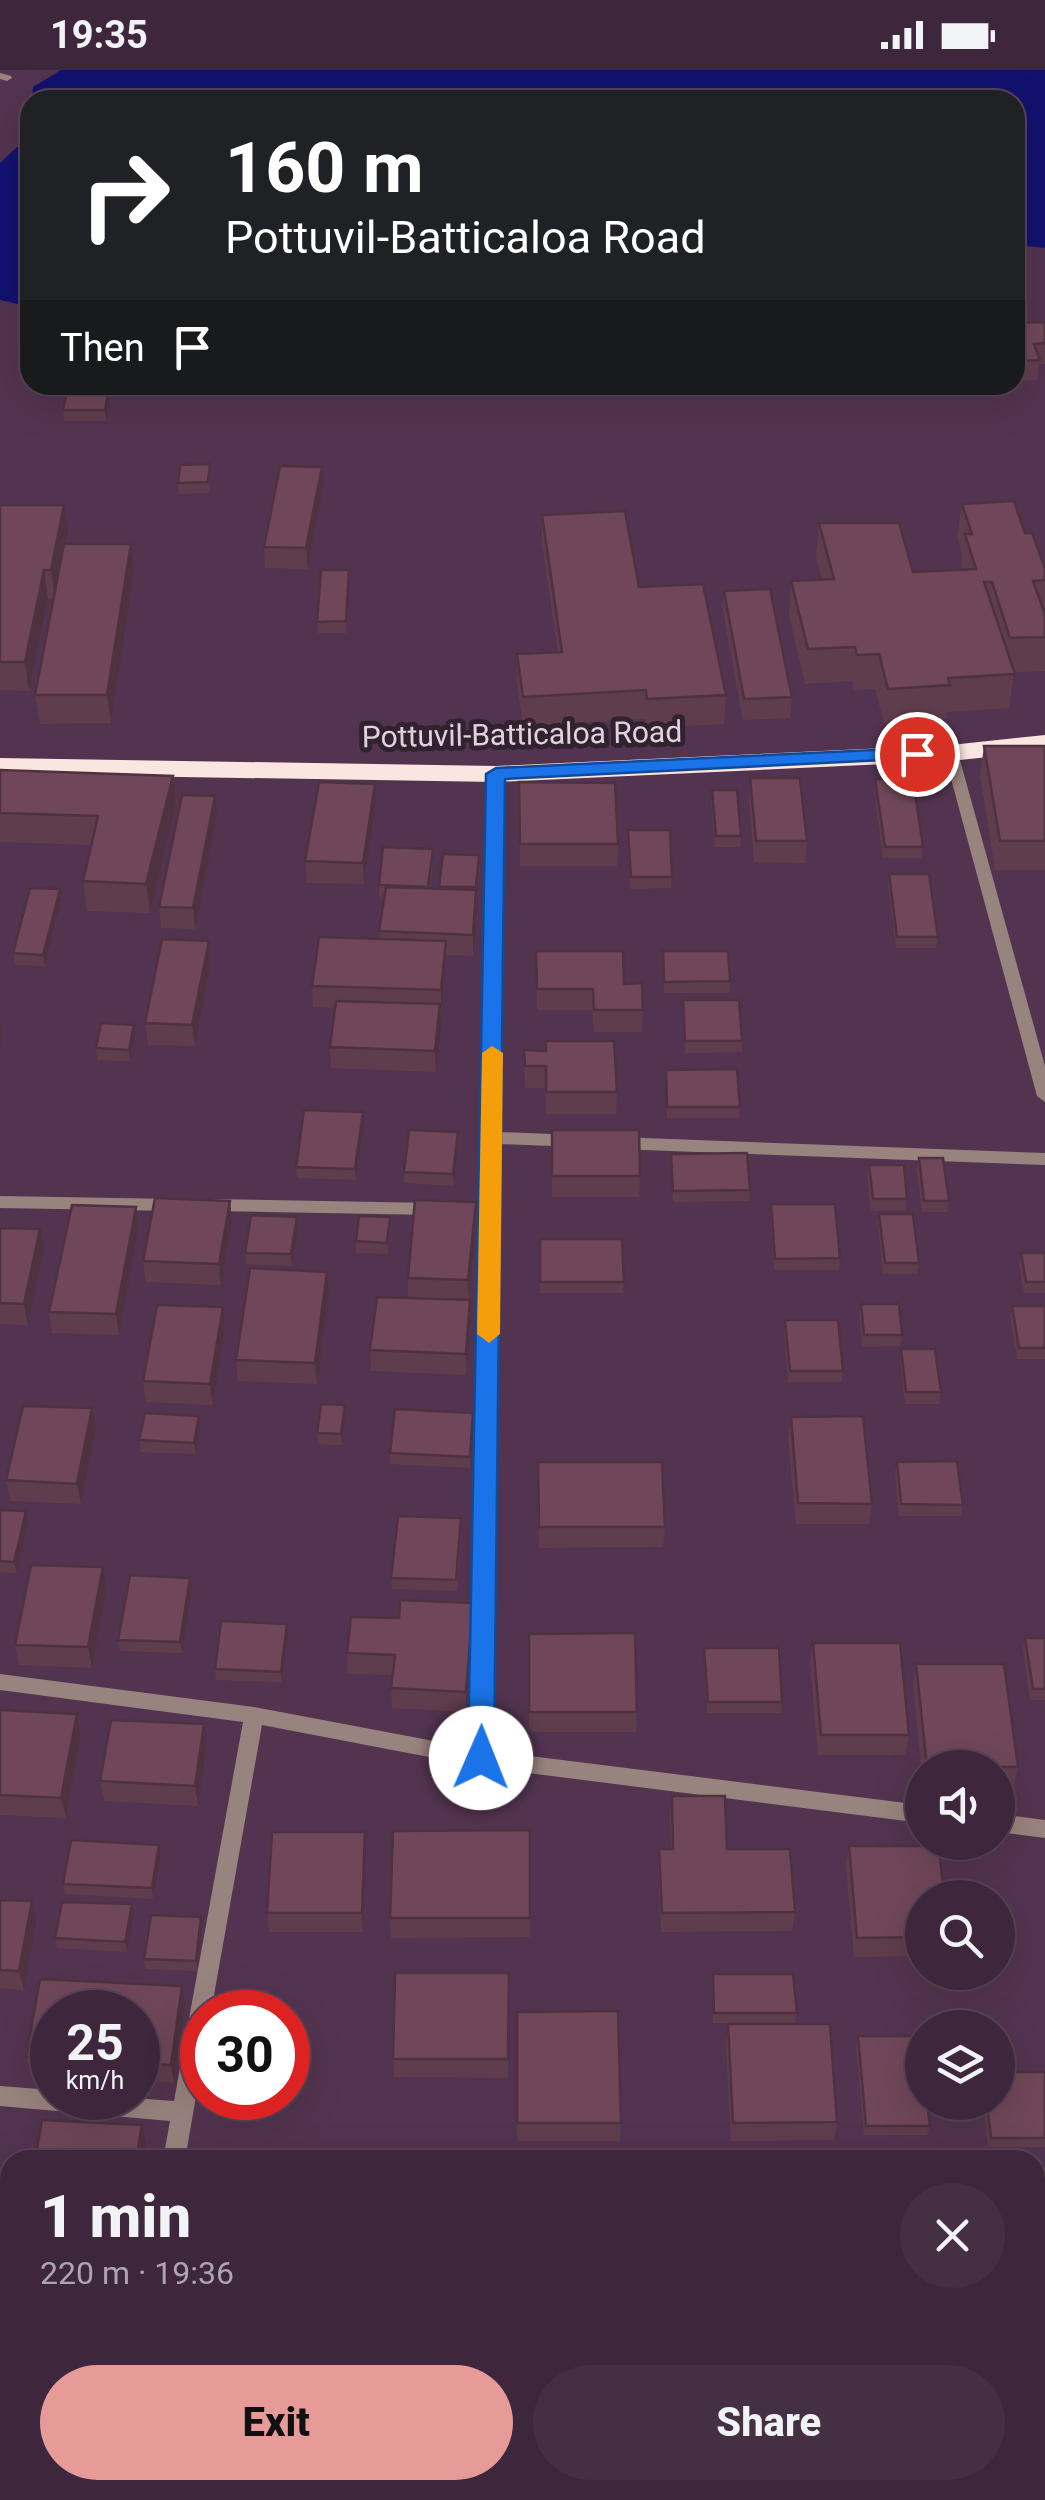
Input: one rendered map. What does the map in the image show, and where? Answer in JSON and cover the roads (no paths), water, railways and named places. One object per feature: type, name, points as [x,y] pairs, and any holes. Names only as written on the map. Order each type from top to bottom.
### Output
[{"type":"highway","name":"Pottuvil-Batticaloa Road","points":[[0,766],[496,774],[951,752],[1045,743]]},
{"type":"street","points":[[951,752],[1045,1096]]},
{"type":"street","points":[[481,1758],[496,774]]},
{"type":"street","points":[[492,1138],[1045,1159]]},
{"type":"street","points":[[0,1202],[452,1209]]},
{"type":"street","points":[[471,1209],[491,1210]]},
{"type":"street","points":[[0,1682],[254,1716],[481,1758],[905,1812]]},
{"type":"street","points":[[203,1990],[254,1716]]},
{"type":"street","points":[[1015,1825],[1045,1829]]},
{"type":"street","points":[[0,2096],[180,2112],[175,2150]]}]
